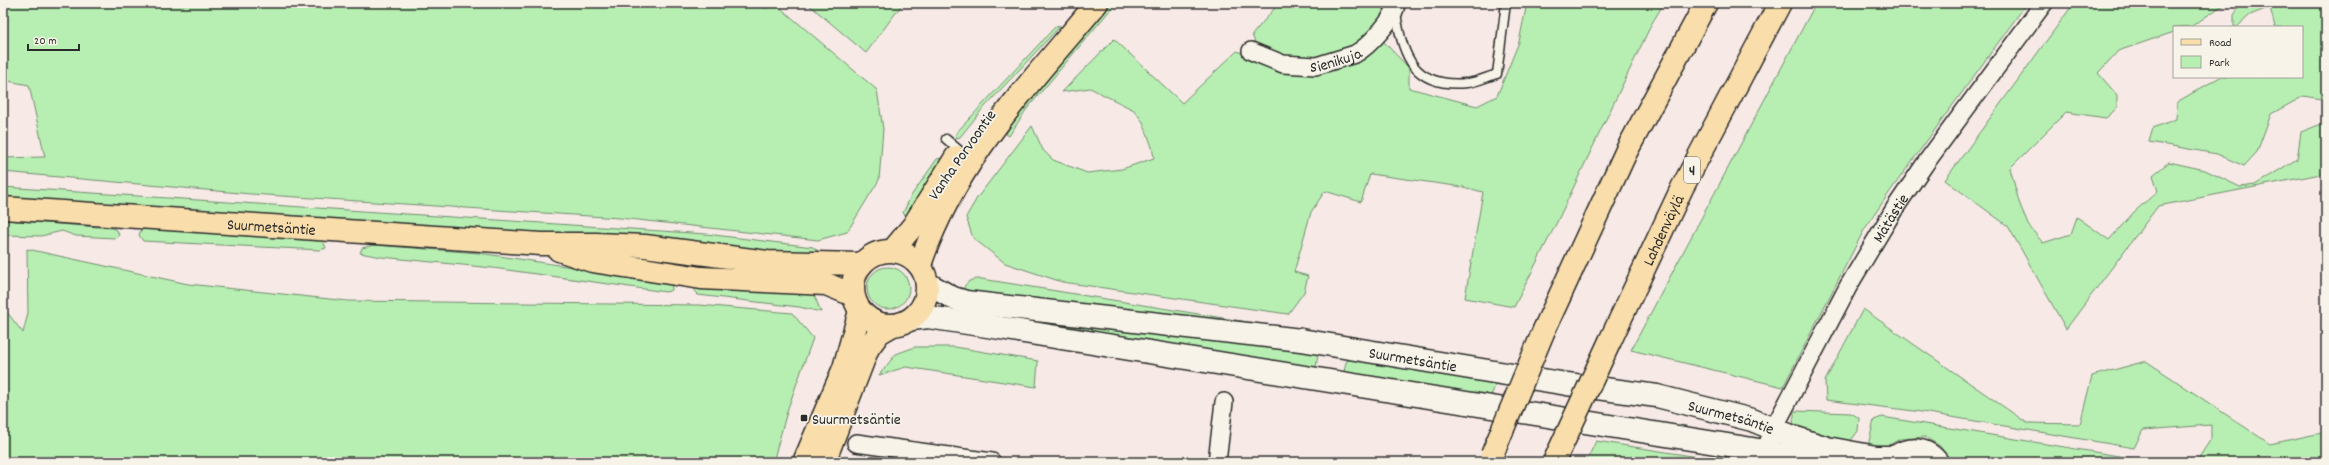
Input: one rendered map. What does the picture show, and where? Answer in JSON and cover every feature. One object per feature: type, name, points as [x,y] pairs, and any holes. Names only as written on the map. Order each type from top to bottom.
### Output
[{"type":"main road","name":"Vanha Porvoontie","points":[[924,275],[942,210],[968,166],[1009,108],[1040,68],[1097,3]]},
{"type":"main road","points":[[1490,459],[1544,330],[1626,152],[1706,3]]},
{"type":"main road","name":"Lahdenväylä","points":[[1554,462],[1682,188],[1780,3]]},
{"type":"main road","name":"Vanha Porvoontie","points":[[893,250],[913,226],[953,145],[976,127],[1001,99],[1040,68]]},
{"type":"main road","name":"Suurmetsäntie","points":[[3,208],[541,244],[645,246],[767,262],[861,264]]},
{"type":"main road","name":"Suurmetsäntie","points":[[541,244],[592,260],[658,272],[701,278],[826,284],[857,303]]},
{"type":"main road","points":[[804,462],[844,368],[857,303],[853,283],[861,264],[870,256],[880,252],[893,250],[910,256],[924,275],[926,300],[921,310],[912,319],[891,326],[879,334],[868,348],[824,462]]},
{"type":"main road","name":"Suurmetsäntie","points":[[924,275],[953,298],[966,302],[1301,340],[1560,383],[1657,396],[1722,411],[1774,428],[1796,438],[1827,448],[1893,460]]},
{"type":"main road","points":[[857,303],[878,324],[891,326]]},
{"type":"main road","name":"Suurmetsäntie","points":[[912,319],[928,317],[945,319],[1765,451],[1815,462]]},
{"type":"main road","points":[[1893,460],[1905,451],[1916,450],[1927,453],[1937,462]]},
{"type":"street","name":"Mätästie","points":[[1765,451],[1774,428],[1849,285],[1895,208],[1925,164],[2044,3]]},
{"type":"street","name":"Sienikuja","points":[[1251,51],[1283,64],[1316,66],[1360,51],[1384,26],[1396,6]]},
{"type":"street","points":[[1217,462],[1224,402]]},
{"type":"street","points":[[856,443],[992,462]]},
{"type":"lane","points":[[1396,6],[1398,28],[1415,70],[1431,81],[1468,83],[1497,74],[1506,3]]},
{"type":"green space","points":[[3,3],[748,3],[765,8],[778,6],[877,90],[883,129],[879,180],[847,232],[818,240],[620,218],[251,194],[3,172],[3,158],[45,157],[29,85],[3,80]]},
{"type":"green space","points":[[807,3],[903,3],[866,53]]},
{"type":"green space","points":[[1108,3],[1116,3],[1026,110],[1009,136],[1006,134],[1020,108]]},
{"type":"green space","points":[[1279,3],[1386,3],[1379,22],[1357,47],[1316,62],[1283,60],[1258,49],[1252,35]]},
{"type":"green space","points":[[1527,3],[1664,3],[1652,23],[1557,222],[1514,307],[1465,298],[1483,192],[1463,187],[1370,174],[1361,202],[1325,191],[1311,212],[1294,272],[1308,276],[1304,292],[1288,314],[1062,282],[1005,263],[973,238],[966,217],[977,198],[1032,126],[1043,150],[1053,160],[1087,173],[1122,169],[1154,158],[1152,147],[1143,122],[1134,110],[1090,88],[1062,92],[1114,39],[1182,103],[1237,51],[1282,69],[1381,39],[1409,68],[1409,88],[1477,106],[1497,96],[1519,42]]},
{"type":"green space","points":[[1816,3],[2027,3],[1891,190],[1864,230],[1783,387],[1631,350]]},
{"type":"green space","points":[[2074,3],[2226,3],[2192,26],[2173,26],[2173,32],[2118,51],[2098,73],[2117,95],[2117,108],[2106,118],[2066,112],[2010,168],[2019,202],[2028,225],[2043,243],[2071,234],[2077,217],[2109,240],[2134,212],[2158,191],[2153,175],[2169,162],[2205,170],[2240,187],[2255,185],[2297,159],[2301,132],[2324,123],[2326,100],[2326,173],[2158,206],[2066,329],[2008,226],[1945,180]]},
{"type":"green space","points":[[2238,3],[2326,3],[2326,100],[2304,96],[2271,114],[2257,152],[2244,166],[2217,154],[2149,142],[2153,128],[2176,119],[2177,102],[2218,78],[2303,78],[2303,26],[2275,26],[2270,7],[2250,15],[2238,26],[2234,26],[2234,15],[2240,6]]},
{"type":"green space","points":[[1060,26],[980,112],[960,137],[956,138],[956,133],[1055,27]]},
{"type":"green space","points":[[942,158],[945,160],[909,219],[903,213],[911,196],[937,159]]},
{"type":"green space","points":[[3,187],[706,234],[813,247],[819,252],[820,257],[3,198]]},
{"type":"green space","points":[[3,221],[112,228],[117,230],[119,235],[115,238],[76,236],[62,231],[41,236],[5,235]]},
{"type":"green space","points":[[148,229],[323,241],[326,248],[320,250],[143,241],[139,235],[141,230]]},
{"type":"green space","points":[[374,245],[479,253],[671,282],[672,290],[666,292],[493,268],[381,257],[360,253],[362,248]]},
{"type":"green space","points":[[27,249],[188,284],[348,301],[699,305],[792,313],[813,338],[788,408],[773,462],[3,462],[3,307],[23,333],[28,313]]},
{"type":"green space","points":[[888,267],[903,273],[909,288],[903,303],[888,309],[873,303],[867,288],[873,273]]},
{"type":"green space","points":[[974,279],[982,279],[1291,329],[962,292],[965,285],[969,281]]},
{"type":"green space","points":[[696,285],[812,290],[821,312],[799,307],[698,295],[694,291]]},
{"type":"green space","points":[[957,308],[1318,353],[1318,355],[1315,373],[1068,332]]},
{"type":"green space","points":[[1863,309],[2027,423],[2080,424],[2092,376],[2146,361],[2270,444],[2326,432],[2326,462],[2196,462],[2211,439],[2211,425],[2143,430],[2134,448],[1922,412],[1826,400],[1825,381]]},
{"type":"green space","points":[[915,347],[955,347],[1038,361],[1036,387],[906,367],[879,375],[896,354]]},
{"type":"green space","points":[[1350,359],[1499,377],[1489,400],[1343,377],[1346,362]]},
{"type":"green space","points":[[1795,411],[1851,413],[1859,418],[1858,431],[1847,446],[1795,427],[1793,421]]},
{"type":"green space","points":[[1882,417],[2155,462],[1951,462],[1940,446],[1925,437],[1900,439],[1884,448],[1867,450],[1874,420]]},
{"type":"green space","points":[[1596,441],[1730,462],[1586,462]]},
{"type":"place","name":"Suurmetsäntie","points":[[804,418]]}]
